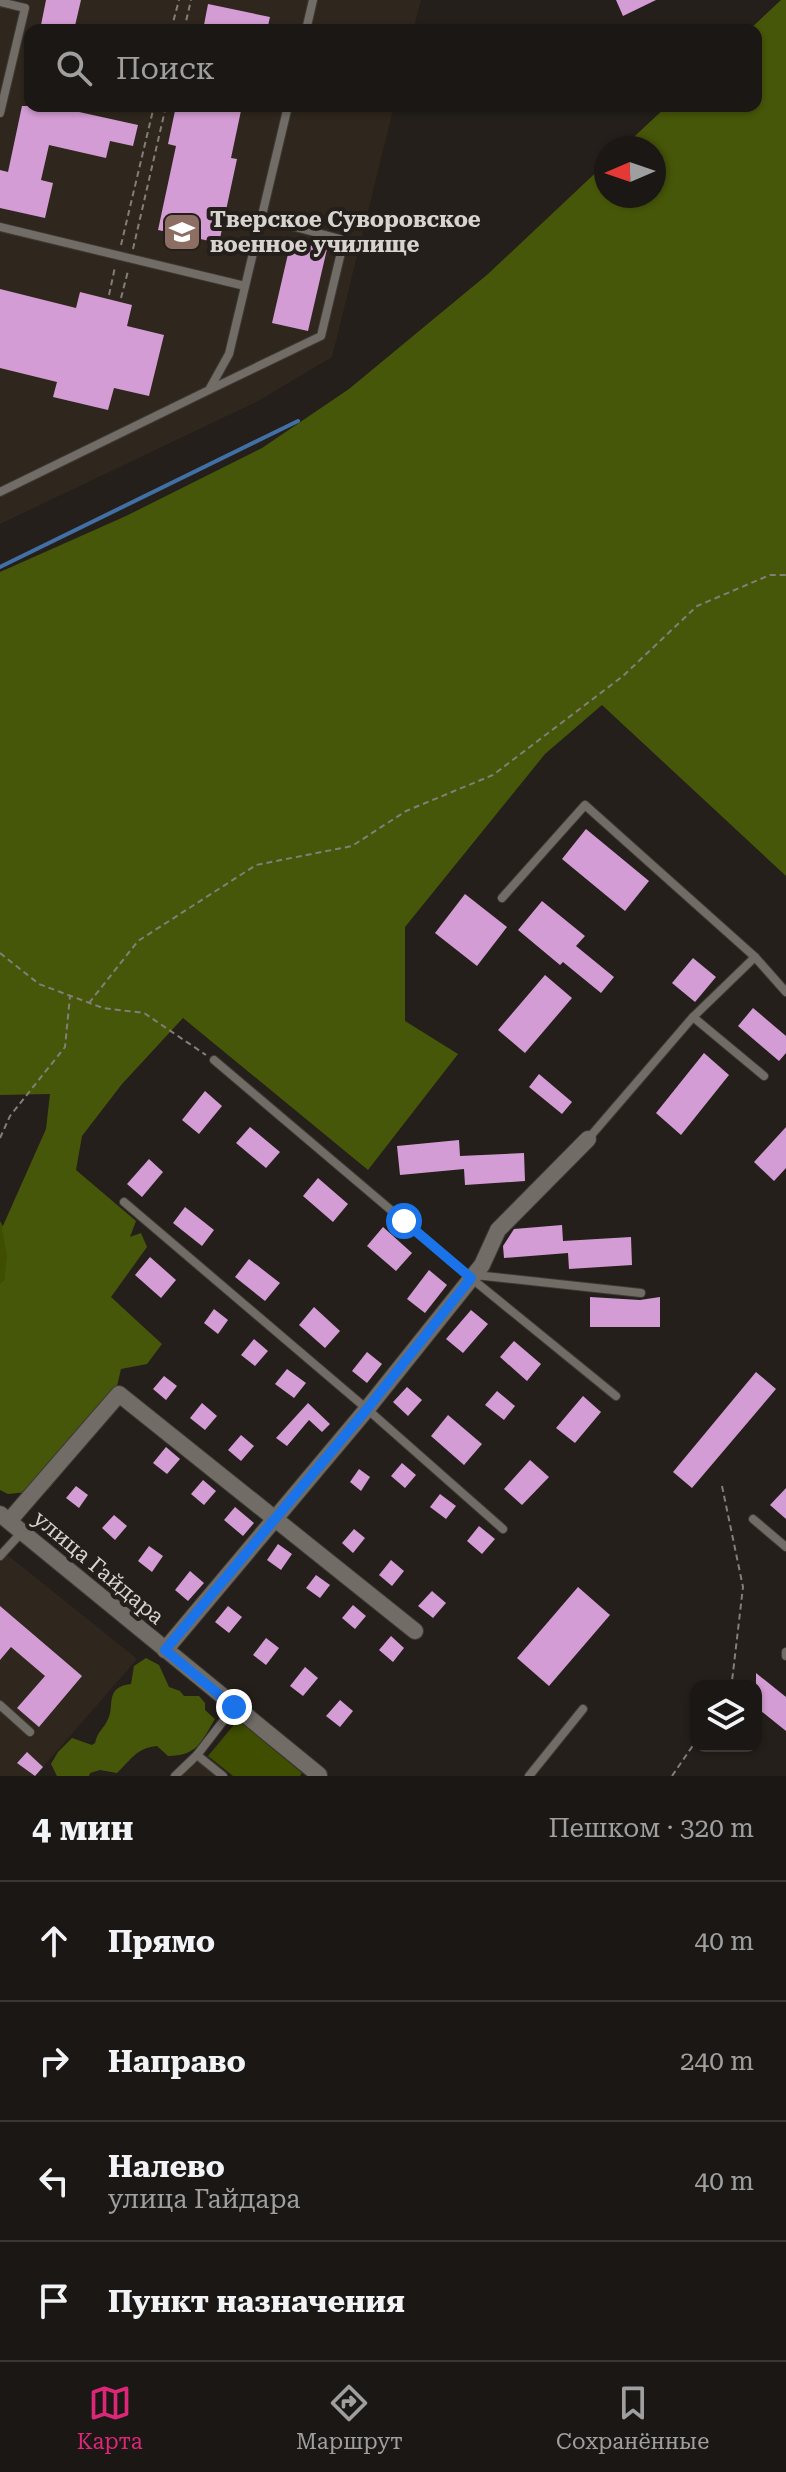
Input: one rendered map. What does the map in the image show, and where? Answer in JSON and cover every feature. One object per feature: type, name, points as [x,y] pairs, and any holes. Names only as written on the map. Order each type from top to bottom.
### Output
[{"type":"street","points":[[165,1650],[473,1277],[498,1230],[588,1139]]},
{"type":"street","points":[[10,1522],[119,1394],[415,1631]]},
{"type":"street","name":"улица Гайдара","points":[[10,1522],[315,1774]]},
{"type":"lane","points":[[307,24],[313,0]]},
{"type":"lane","points":[[0,2],[25,8],[0,113]]},
{"type":"lane","points":[[209,390],[229,354],[287,112]]},
{"type":"lane","points":[[0,492],[321,336],[344,240],[261,218]]},
{"type":"lane","points":[[0,227],[245,286]]},
{"type":"lane","points":[[502,898],[585,805],[755,957],[786,992]]},
{"type":"lane","points":[[588,1139],[693,1017],[755,957]]},
{"type":"lane","points":[[693,1017],[764,1076]]},
{"type":"lane","points":[[214,1060],[616,1396]]},
{"type":"lane","points":[[124,1202],[503,1529]]},
{"type":"lane","points":[[473,1277],[641,1293]]},
{"type":"lane","points":[[753,1519],[786,1547]]},
{"type":"lane","points":[[0,1556],[10,1522]]},
{"type":"lane","points":[[0,1705],[30,1732]]},
{"type":"lane","points":[[175,1776],[197,1755],[234,1707]]},
{"type":"lane","points":[[529,1776],[583,1709]]},
{"type":"lane","points":[[197,1755],[223,1776]]},
{"type":"path","points":[[173,24],[179,0]]},
{"type":"path","points":[[185,24],[191,0]]},
{"type":"path","points":[[109,295],[153,112]]},
{"type":"path","points":[[121,298],[165,112]]},
{"type":"path","points":[[89,1003],[138,941],[256,865],[352,846],[406,811],[493,775],[623,676],[697,606],[770,575],[786,575]]},
{"type":"path","points":[[0,953],[39,984],[103,1008],[144,1013],[214,1060]]},
{"type":"path","points":[[0,1138],[10,1116],[65,1047],[70,995]]},
{"type":"path","points":[[722,1486],[743,1587],[732,1680]]},
{"type":"path","points":[[672,1776],[690,1750]]},
{"type":"shaded area","name":"Тверское Суворовское военное училище","points":[[0,0],[421,0],[415,24],[24,24],[24,112],[393,112],[332,357],[258,401],[0,524]]},
{"type":"shaded area","points":[[0,1549],[137,1659],[35,1776],[0,1776]]},
{"type":"shaded area","points":[[195,1753],[224,1776],[169,1776]]},
{"type":"green space","points":[[781,0],[786,0],[786,876],[602,705],[545,754],[405,927],[405,1021],[458,1054],[368,1170],[183,1018],[122,1084],[82,1136],[76,1170],[136,1221],[130,1237],[141,1233],[147,1247],[111,1297],[162,1344],[147,1364],[121,1369],[111,1412],[48,1490],[8,1494],[0,1490],[0,1284],[4,1280],[7,1256],[2,1228],[46,1129],[50,1094],[0,1095],[0,572],[126,516],[262,448],[349,389],[488,274],[594,174],[594,208],[666,208],[666,136],[635,136],[661,112],[762,112],[762,24],[755,24]]},
{"type":"green space","points":[[0,1221],[8,1255],[0,1290]]},
{"type":"green space","points":[[146,1658],[159,1665],[169,1687],[184,1696],[199,1696],[205,1703],[205,1710],[215,1719],[202,1741],[192,1750],[178,1755],[168,1756],[157,1746],[144,1749],[117,1773],[100,1770],[89,1776],[57,1776],[51,1764],[58,1752],[72,1738],[92,1745],[95,1743],[110,1714],[114,1693],[131,1684],[134,1666]]},
{"type":"green space","points":[[238,1720],[302,1773],[300,1776],[233,1776],[208,1756]]},
{"type":"building","points":[[46,0],[81,0],[75,24],[41,24]]},
{"type":"building","points":[[616,0],[656,0],[623,16]]},
{"type":"building","points":[[208,4],[270,17],[268,24],[204,24]]},
{"type":"building","points":[[22,106],[24,112],[79,112],[138,125],[133,146],[110,141],[106,158],[49,145],[41,180],[53,183],[45,218],[0,208],[0,170],[8,172]]},
{"type":"building","points":[[175,112],[241,112],[231,158],[237,159],[219,243],[158,230],[176,146],[168,144]]},
{"type":"building","points":[[291,241],[327,249],[308,331],[272,323]]},
{"type":"building","points":[[0,289],[76,308],[80,292],[132,305],[127,326],[164,335],[149,396],[114,388],[108,410],[53,397],[57,382],[0,368]]},
{"type":"building","points":[[586,829],[649,881],[625,911],[562,859]]},
{"type":"building","points":[[465,894],[507,927],[477,966],[435,933]]},
{"type":"building","points":[[542,901],[585,936],[576,946],[614,977],[601,993],[563,962],[560,965],[518,930]]},
{"type":"building","points":[[693,958],[716,977],[695,1002],[672,983]]},
{"type":"building","points":[[545,975],[572,998],[525,1053],[498,1030]]},
{"type":"building","points":[[753,1008],[786,1036],[786,1053],[779,1061],[738,1026]]},
{"type":"building","points":[[704,1053],[729,1075],[681,1135],[656,1113]]},
{"type":"building","points":[[539,1074],[572,1102],[562,1114],[529,1087]]},
{"type":"building","points":[[205,1091],[222,1106],[199,1134],[182,1120]]},
{"type":"building","points":[[250,1127],[280,1152],[266,1168],[236,1143]]},
{"type":"building","points":[[786,1127],[786,1168],[774,1181],[754,1162]]},
{"type":"building","points":[[459,1140],[460,1156],[524,1153],[525,1181],[465,1185],[464,1169],[400,1175],[397,1146]]},
{"type":"building","points":[[149,1159],[163,1172],[142,1197],[127,1184]]},
{"type":"building","points":[[318,1178],[348,1204],[333,1222],[303,1196]]},
{"type":"building","points":[[185,1207],[214,1230],[202,1246],[173,1223]]},
{"type":"building","points":[[562,1225],[563,1241],[631,1237],[632,1265],[569,1269],[568,1253],[504,1258],[503,1246],[514,1229]]},
{"type":"building","points":[[383,1227],[412,1253],[396,1271],[367,1246]]},
{"type":"building","points":[[150,1257],[176,1280],[161,1298],[135,1275]]},
{"type":"building","points":[[249,1259],[280,1283],[265,1301],[235,1277]]},
{"type":"building","points":[[429,1270],[447,1285],[425,1313],[407,1299]]},
{"type":"building","points":[[590,1297],[640,1300],[660,1297],[660,1327],[590,1327]]},
{"type":"building","points":[[314,1307],[340,1331],[325,1348],[299,1325]]},
{"type":"building","points":[[214,1309],[228,1320],[218,1334],[204,1323]]},
{"type":"building","points":[[471,1310],[488,1324],[463,1353],[446,1339]]},
{"type":"building","points":[[254,1339],[268,1351],[255,1366],[241,1355]]},
{"type":"building","points":[[514,1341],[541,1364],[527,1381],[500,1357]]},
{"type":"building","points":[[367,1352],[382,1364],[367,1383],[352,1371]]},
{"type":"building","points":[[287,1369],[306,1383],[294,1398],[275,1384]]},
{"type":"building","points":[[756,1372],[776,1389],[692,1488],[673,1472]]},
{"type":"building","points":[[164,1376],[177,1386],[166,1400],[153,1389]]},
{"type":"building","points":[[407,1387],[422,1400],[408,1416],[393,1402]]},
{"type":"building","points":[[497,1391],[515,1406],[504,1420],[485,1405]]},
{"type":"building","points":[[583,1396],[601,1412],[575,1443],[556,1428]]},
{"type":"building","points":[[202,1403],[217,1416],[205,1430],[190,1418]]},
{"type":"building","points":[[308,1403],[330,1424],[322,1432],[309,1420],[287,1446],[276,1438]]},
{"type":"building","points":[[448,1415],[482,1444],[464,1465],[431,1436]]},
{"type":"building","points":[[241,1435],[254,1446],[241,1461],[228,1450]]},
{"type":"building","points":[[166,1447],[180,1459],[167,1474],[153,1463]]},
{"type":"building","points":[[530,1460],[549,1477],[522,1505],[504,1489]]},
{"type":"building","points":[[402,1463],[416,1475],[405,1488],[391,1476]]},
{"type":"building","points":[[359,1469],[370,1477],[361,1491],[350,1482]]},
{"type":"building","points":[[203,1480],[216,1491],[204,1505],[191,1494]]},
{"type":"building","points":[[76,1486],[88,1495],[79,1508],[66,1498]]},
{"type":"building","points":[[786,1488],[786,1519],[770,1505]]},
{"type":"building","points":[[440,1494],[456,1506],[446,1519],[430,1507]]},
{"type":"building","points":[[235,1507],[254,1523],[243,1536],[224,1520]]},
{"type":"building","points":[[114,1515],[127,1526],[115,1540],[102,1528]]},
{"type":"building","points":[[479,1526],[495,1539],[482,1554],[467,1541]]},
{"type":"building","points":[[354,1529],[365,1538],[353,1553],[342,1543]]},
{"type":"building","points":[[278,1544],[292,1554],[281,1570],[267,1560]]},
{"type":"building","points":[[149,1546],[163,1556],[152,1572],[138,1561]]},
{"type":"building","points":[[391,1560],[404,1571],[392,1586],[379,1575]]},
{"type":"building","points":[[190,1571],[204,1583],[188,1601],[175,1590]]},
{"type":"building","points":[[316,1575],[330,1585],[320,1598],[306,1588]]},
{"type":"building","points":[[578,1587],[610,1615],[549,1686],[517,1658]]},
{"type":"building","points":[[432,1591],[446,1603],[433,1618],[418,1606]]},
{"type":"building","points":[[353,1605],[366,1616],[355,1629],[342,1618]]},
{"type":"building","points":[[0,1606],[82,1676],[39,1727],[17,1708],[45,1676],[11,1647],[0,1660]]},
{"type":"building","points":[[228,1606],[242,1617],[229,1633],[215,1622]]},
{"type":"building","points":[[391,1636],[404,1648],[393,1662],[379,1650]]},
{"type":"building","points":[[266,1638],[279,1648],[266,1665],[253,1655]]},
{"type":"building","points":[[305,1667],[318,1678],[303,1696],[290,1686]]},
{"type":"building","points":[[756,1673],[786,1697],[786,1731],[762,1712],[762,1680],[756,1680]]},
{"type":"building","points":[[340,1700],[353,1711],[340,1727],[326,1716]]},
{"type":"building","points":[[27,1752],[43,1767],[35,1776],[17,1763]]},
{"type":"waterway","points":[[0,567],[298,421]]},
{"type":"place","name":"Тверское Суворовское военное училище","points":[[182,232]]},
{"type":"route","points":[[234,1707],[165,1650],[367,1409],[471,1278],[404,1221]]}]
